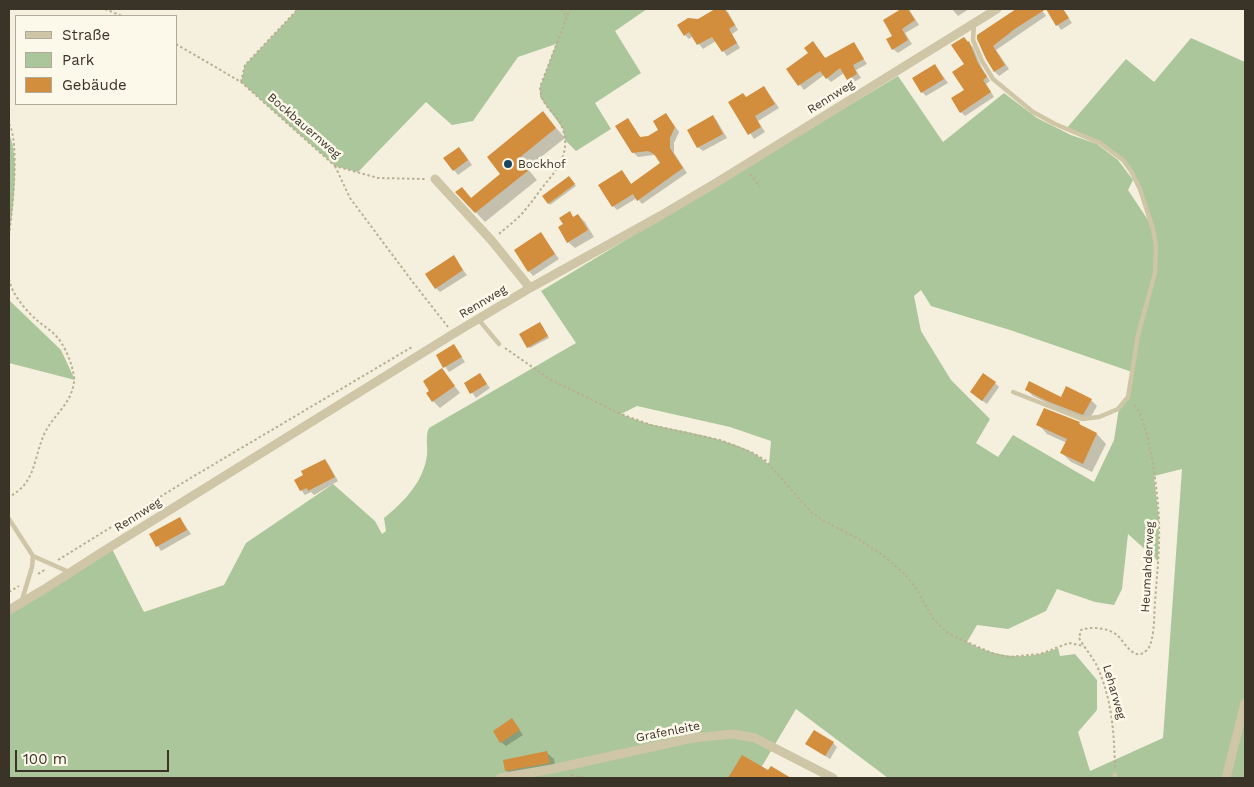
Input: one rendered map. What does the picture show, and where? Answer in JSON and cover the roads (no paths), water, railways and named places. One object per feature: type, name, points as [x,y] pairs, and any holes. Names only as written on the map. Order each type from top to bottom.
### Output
[{"type":"street","name":"Rennweg","points":[[9,610],[530,288],[660,216],[745,166],[997,9]]},
{"type":"street","points":[[435,179],[492,241],[530,288]]},
{"type":"street","points":[[1226,778],[1245,703]]},
{"type":"street","name":"Grafenleite","points":[[500,778],[552,770],[693,738],[733,734],[755,738],[833,778]]},
{"type":"lane","points":[[974,23],[973,40],[982,61],[993,79],[1033,112],[1112,150],[1132,171],[1153,229],[1156,245],[1153,282],[1138,335],[1128,397],[1118,410],[1108,415],[1090,419],[1078,417],[1013,392]]},
{"type":"lane","points":[[479,320],[499,344]]},
{"type":"lane","points":[[9,519],[32,556],[32,567],[21,603]]},
{"type":"lane","points":[[32,556],[70,573]]},
{"type":"place","name":"Bockhof","points":[[508,164]]}]
